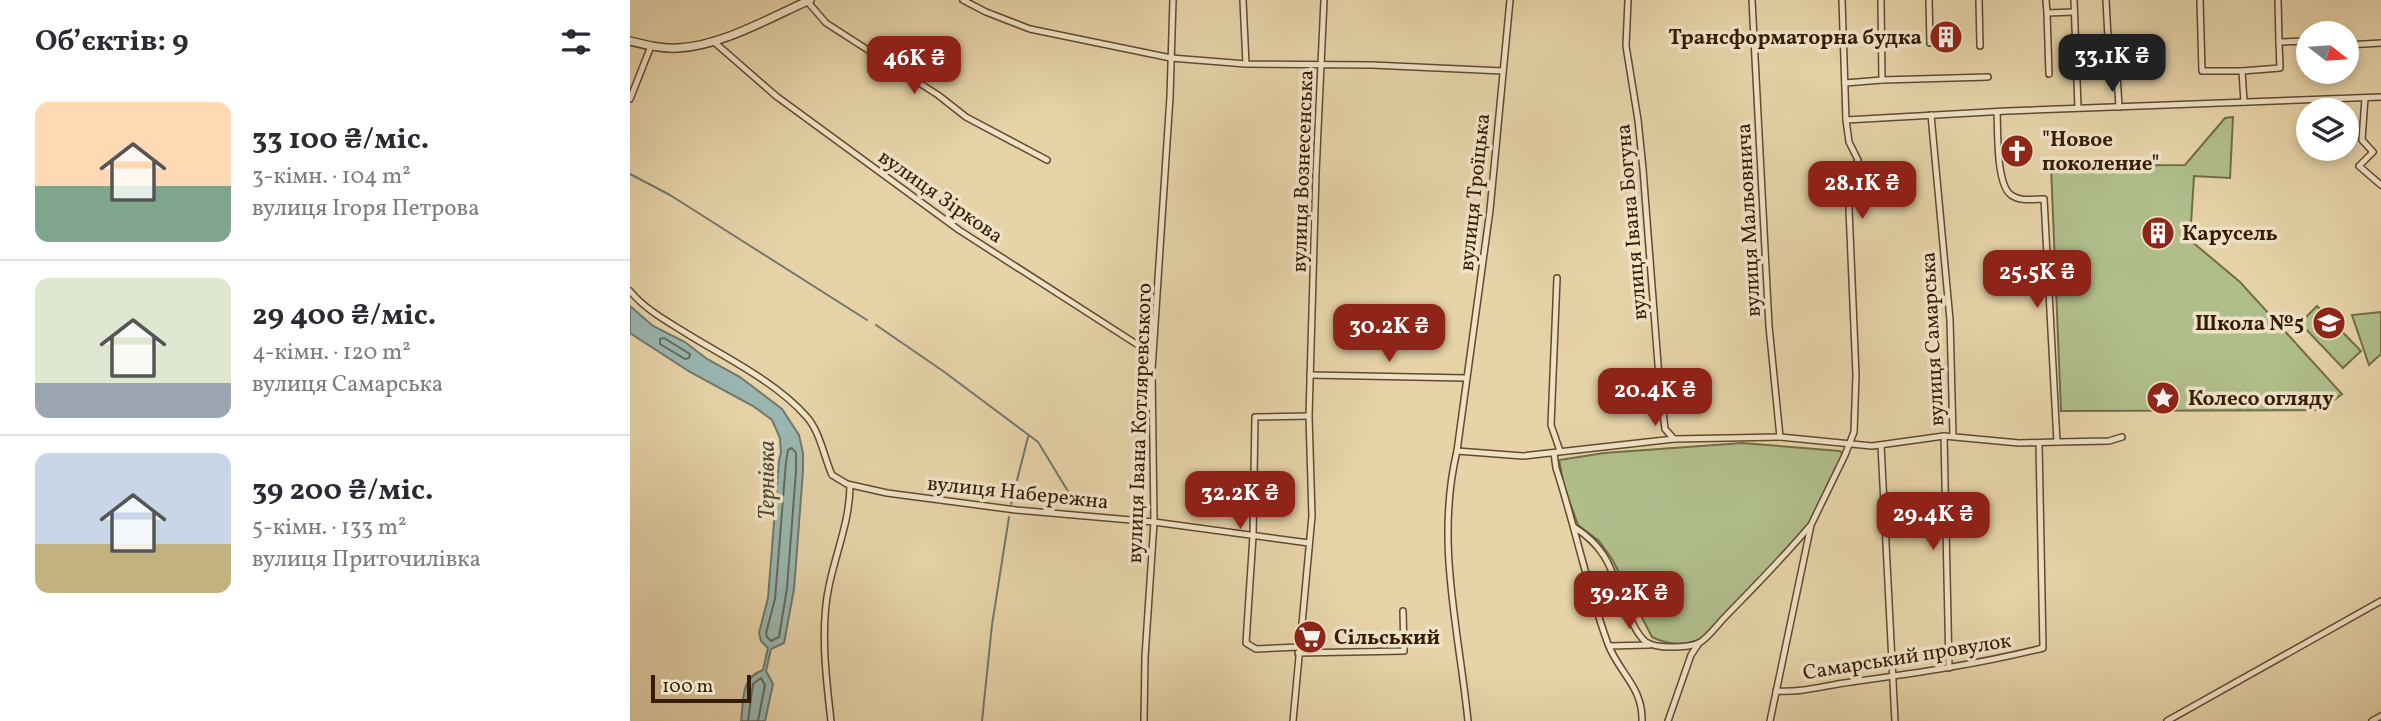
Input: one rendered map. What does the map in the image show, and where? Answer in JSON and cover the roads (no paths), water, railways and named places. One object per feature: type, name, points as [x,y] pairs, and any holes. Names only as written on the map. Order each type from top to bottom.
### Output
[{"type":"street","points":[[963,0],[1030,29],[1171,58],[1246,64],[1372,65],[1503,71]]},
{"type":"street","name":"вулиця Івана Котляревського","points":[[1144,721],[1145,657],[1154,522],[1152,370],[1173,0]]},
{"type":"street","points":[[1243,0],[1246,64]]},
{"type":"street","name":"вулиця Вознесенська","points":[[1293,721],[1312,493],[1309,416],[1324,0]]},
{"type":"street","name":"вулиця Троїцька","points":[[1468,721],[1452,610],[1448,538],[1449,489],[1457,452],[1490,210],[1510,0]]},
{"type":"street","name":"вулиця Івана Богуна","points":[[1628,0],[1626,47],[1643,169],[1659,377],[1665,429],[1674,439]]},
{"type":"street","name":"вулиця Мальовнича","points":[[1752,0],[1768,313],[1780,438]]},
{"type":"street","points":[[1770,721],[1811,525],[1850,443],[1855,420],[1856,375],[1848,185],[1858,160],[1849,142],[1846,120],[1842,0]]},
{"type":"street","points":[[1881,0],[1882,80]]},
{"type":"street","points":[[1929,0],[1930,43]]},
{"type":"street","points":[[1979,0],[1980,46]]},
{"type":"street","points":[[2046,0],[2049,74]]},
{"type":"street","points":[[2074,0],[2078,108]]},
{"type":"street","points":[[2106,0],[2110,74]]},
{"type":"street","points":[[2200,0],[2202,71],[2280,68],[2278,0]]},
{"type":"street","points":[[630,41],[651,46],[683,48],[713,41],[809,1],[826,23],[938,95],[966,117],[1047,160]]},
{"type":"street","points":[[2047,13],[2074,12]]},
{"type":"street","name":"вулиця Зіркова","points":[[713,41],[776,96],[959,230],[1138,345],[1152,370]]},
{"type":"street","points":[[2278,42],[2296,41]]},
{"type":"street","points":[[2359,44],[2381,43]]},
{"type":"street","points":[[630,99],[651,46]]},
{"type":"street","points":[[2242,71],[2244,102]]},
{"type":"street","points":[[2077,75],[2117,74],[2119,107]]},
{"type":"street","points":[[1845,83],[1988,77]]},
{"type":"street","points":[[1846,120],[2381,97]]},
{"type":"street","points":[[2365,98],[2362,140],[2373,152],[2360,166],[2381,185]]},
{"type":"street","points":[[1997,112],[2004,187],[2019,199],[2044,199],[2057,442]]},
{"type":"street","name":"вулиця Самарська","points":[[1931,115],[1950,320],[1953,436]]},
{"type":"street","points":[[1557,278],[1551,425],[1557,452],[1556,468],[1609,646],[1640,696],[1642,721]]},
{"type":"street","points":[[630,291],[650,311],[773,387],[793,404],[814,428],[831,475],[850,485],[848,516],[828,588],[824,646],[831,721]]},
{"type":"street","points":[[1138,345],[1154,343]]},
{"type":"street","points":[[1310,375],[1466,378]]},
{"type":"street","points":[[1309,416],[1255,417],[1253,536],[1246,643],[1256,649],[1404,651],[1403,611]]},
{"type":"street","points":[[1457,452],[1523,456],[1674,439],[1780,438],[1881,445],[1944,436],[2039,443],[2109,441],[2122,437]]},
{"type":"street","name":"вулиця Самарська","points":[[1944,436],[1949,668]]},
{"type":"street","name":"Самарський провулок","points":[[1776,691],[1818,688],[1949,668],[2043,648],[2039,443]]},
{"type":"street","points":[[1881,445],[1895,721]]},
{"type":"street","name":"вулиця Набережна","points":[[850,485],[887,493],[1016,510],[1154,522],[1309,543]]},
{"type":"street","points":[[1668,721],[1691,655],[1699,643],[1783,558],[1811,525]]},
{"type":"street","points":[[1574,527],[1592,538],[1604,556],[1615,575],[1632,622],[1649,645]]},
{"type":"street","points":[[2167,721],[2381,601]]},
{"type":"street","points":[[1609,646],[1674,647],[1699,643]]},
{"type":"street","points":[[2372,721],[2381,716]]},
{"type":"water","points":[[630,306],[653,326],[685,342],[707,359],[740,377],[782,409],[799,435],[803,471],[794,589],[784,643],[771,649],[766,671],[773,684],[765,721],[741,721],[744,691],[750,678],[763,670],[768,648],[761,641],[759,633],[768,598],[781,453],[780,438],[772,420],[753,406],[690,372],[630,333]]},
{"type":"waterway","points":[[630,174],[670,195],[867,320]]},
{"type":"waterway","points":[[876,325],[1038,442],[1080,507]]},
{"type":"waterway","points":[[1011,504],[1028,437]]},
{"type":"waterway","points":[[982,721],[992,625],[1009,517]]},
{"type":"place","name":"Трансформаторна будка","points":[[1946,37]]},
{"type":"place","name":"\"Новое поколение\"","points":[[2017,151]]},
{"type":"place","name":"Карусель","points":[[2158,233]]},
{"type":"place","name":"Школа №5","points":[[2329,323]]},
{"type":"place","name":"Колесо огляду","points":[[2163,398]]},
{"type":"place","name":"Сільський","points":[[1310,637]]},
{"type":"water label","name":"Тернівка","points":[[766,480]]}]
